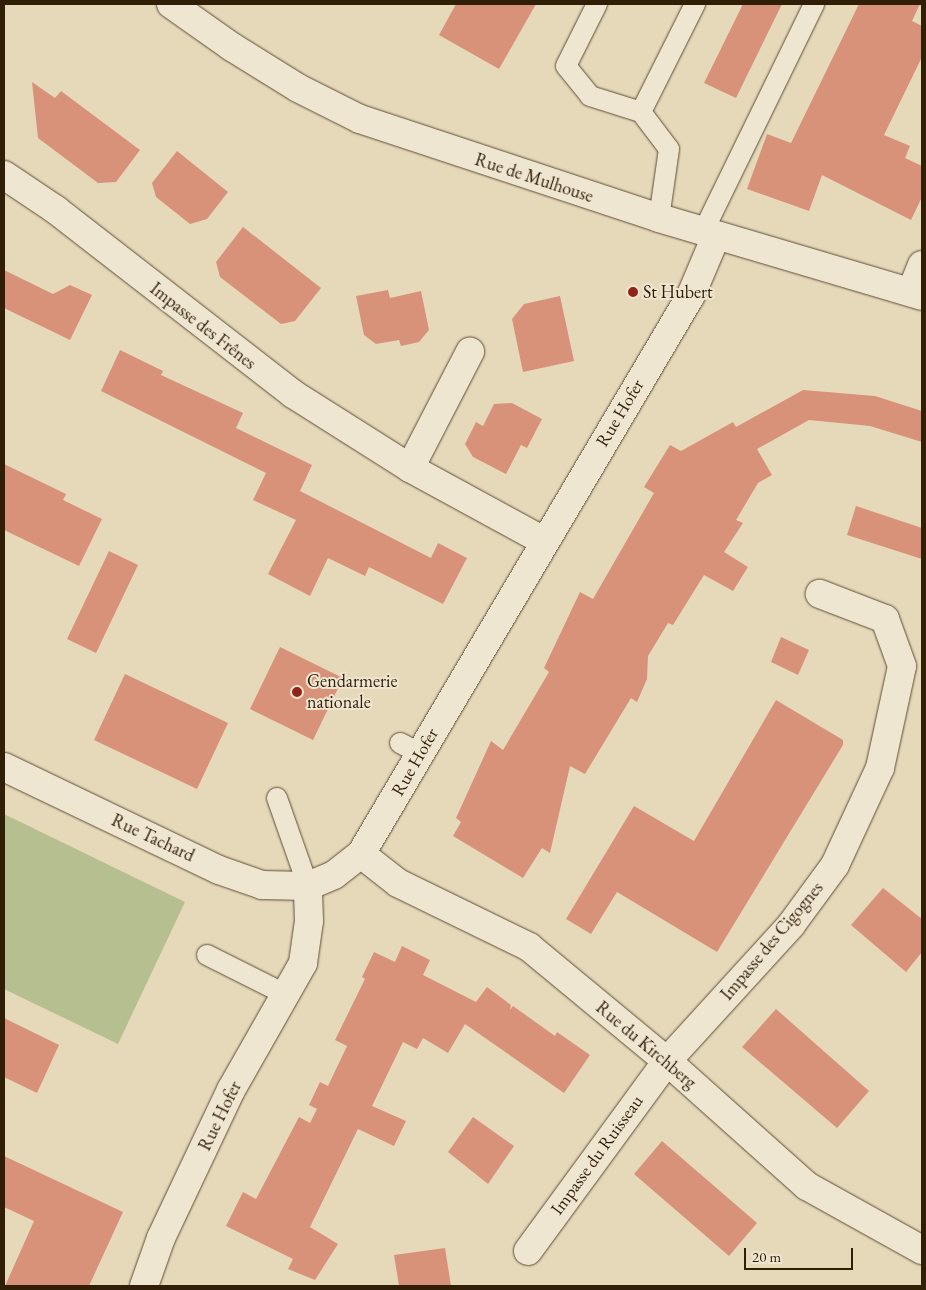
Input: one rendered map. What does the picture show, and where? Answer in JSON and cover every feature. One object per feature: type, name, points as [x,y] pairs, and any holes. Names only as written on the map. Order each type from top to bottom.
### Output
[{"type":"street","name":"Rue de Mulhouse","points":[[171,4],[256,62],[360,119],[709,234],[917,294]]},
{"type":"street","name":"Impasse des Frênes","points":[[4,174],[56,210],[293,394],[410,468],[544,541]]},
{"type":"street","name":"Rue Hofer","points":[[144,1286],[161,1238],[231,1090],[303,963],[309,921],[308,886],[334,875],[361,854],[410,748],[544,541],[691,295],[709,234]]},
{"type":"street","points":[[917,294],[922,265]]},
{"type":"street","points":[[410,468],[470,352]]},
{"type":"street","name":"Impasse des Cigognes","points":[[667,1061],[791,925],[835,865],[880,768],[902,666],[885,619],[820,594]]},
{"type":"street","name":"Rue Tachard","points":[[4,767],[219,870],[262,885],[308,886]]},
{"type":"street","name":"Rue du Kirchberg","points":[[361,854],[398,883],[529,947],[667,1061],[807,1186],[922,1250]]},
{"type":"street","name":"Impasse du Ruisseau","points":[[528,1251],[667,1061]]},
{"type":"lane","points":[[598,4],[566,66],[590,96],[642,112],[669,149],[659,218]]},
{"type":"lane","points":[[642,112],[695,4]]},
{"type":"lane","points":[[709,234],[814,4]]},
{"type":"lane","points":[[277,798],[308,886]]},
{"type":"lane","points":[[207,955],[285,994]]},
{"type":"green space","points":[[4,814],[185,902],[118,1044],[4,989]]},
{"type":"building","points":[[456,4],[536,4],[499,69],[439,35]]},
{"type":"building","points":[[743,4],[782,4],[736,98],[704,83]]},
{"type":"building","points":[[859,4],[920,4],[912,21],[922,26],[922,57],[884,135],[910,146],[905,158],[922,166],[922,197],[911,220],[822,175],[809,211],[747,189],[767,134],[791,143]]},
{"type":"building","points":[[32,82],[55,98],[61,91],[140,150],[116,182],[98,183],[38,138]]},
{"type":"building","points":[[177,151],[228,192],[207,219],[190,224],[156,197],[152,183]]},
{"type":"building","points":[[243,227],[321,288],[295,321],[281,324],[220,277],[216,262]]},
{"type":"building","points":[[4,270],[53,294],[70,285],[92,295],[70,340],[4,308]]},
{"type":"building","points":[[388,290],[390,298],[421,291],[429,330],[419,342],[401,346],[399,340],[376,344],[364,335],[356,296]]},
{"type":"building","points":[[560,296],[574,361],[523,372],[512,319],[524,304]]},
{"type":"building","points":[[120,350],[163,371],[161,375],[243,413],[236,428],[312,465],[300,491],[431,558],[438,543],[467,558],[443,604],[369,567],[365,576],[328,558],[310,596],[268,574],[296,520],[253,500],[266,473],[101,391]]},
{"type":"building","points":[[803,390],[875,396],[922,411],[922,442],[870,426],[809,420],[757,449],[772,475],[758,483],[736,520],[743,523],[724,552],[748,567],[733,591],[704,575],[673,625],[668,623],[648,656],[647,679],[637,702],[631,698],[585,774],[570,766],[550,853],[542,848],[523,878],[453,836],[461,822],[456,818],[491,741],[503,750],[549,672],[544,668],[580,592],[593,599],[654,493],[644,487],[670,445],[681,451],[733,422],[736,427]]},
{"type":"building","points":[[512,403],[542,419],[527,448],[521,445],[506,474],[473,457],[465,444],[476,422],[483,426],[494,404]]},
{"type":"building","points":[[4,464],[66,494],[63,500],[102,519],[79,566],[4,530]]},
{"type":"building","points":[[856,506],[922,528],[922,559],[847,535]]},
{"type":"building","points":[[109,551],[138,565],[96,653],[67,639]]},
{"type":"building","points":[[781,637],[809,650],[798,675],[771,662]]},
{"type":"building","name":"Gendarmerie nationale","points":[[280,647],[343,678],[313,740],[250,709]]},
{"type":"building","points":[[125,674],[228,723],[197,789],[94,740]]},
{"type":"building","points":[[776,700],[843,740],[843,745],[717,952],[617,892],[591,934],[566,919],[634,806],[694,841]]},
{"type":"building","points":[[883,888],[922,919],[922,952],[906,972],[851,925]]},
{"type":"building","points":[[402,946],[430,960],[423,975],[476,1002],[487,987],[511,1005],[510,1010],[513,1006],[555,1036],[557,1032],[590,1055],[564,1093],[465,1024],[448,1053],[423,1038],[417,1049],[403,1042],[372,1106],[406,1121],[394,1146],[358,1129],[310,1227],[338,1244],[315,1280],[288,1269],[293,1259],[226,1226],[243,1192],[256,1199],[299,1117],[310,1123],[317,1109],[309,1105],[320,1082],[328,1086],[347,1046],[335,1040],[365,979],[362,977],[374,952],[395,962]]},
{"type":"building","points":[[776,1009],[869,1091],[837,1128],[742,1047]]},
{"type":"building","points":[[4,1018],[59,1045],[37,1093],[4,1077]]},
{"type":"building","points":[[473,1117],[514,1146],[488,1184],[448,1152]]},
{"type":"building","points":[[662,1141],[757,1223],[729,1256],[634,1174]]},
{"type":"building","points":[[4,1156],[123,1212],[89,1286],[5,1286],[34,1221],[4,1207]]},
{"type":"building","points":[[445,1248],[451,1286],[399,1286],[394,1255]]},
{"type":"place","name":"St Hubert","points":[[633,292]]},
{"type":"place","name":"Gendarmerie nationale","points":[[297,692]]}]
